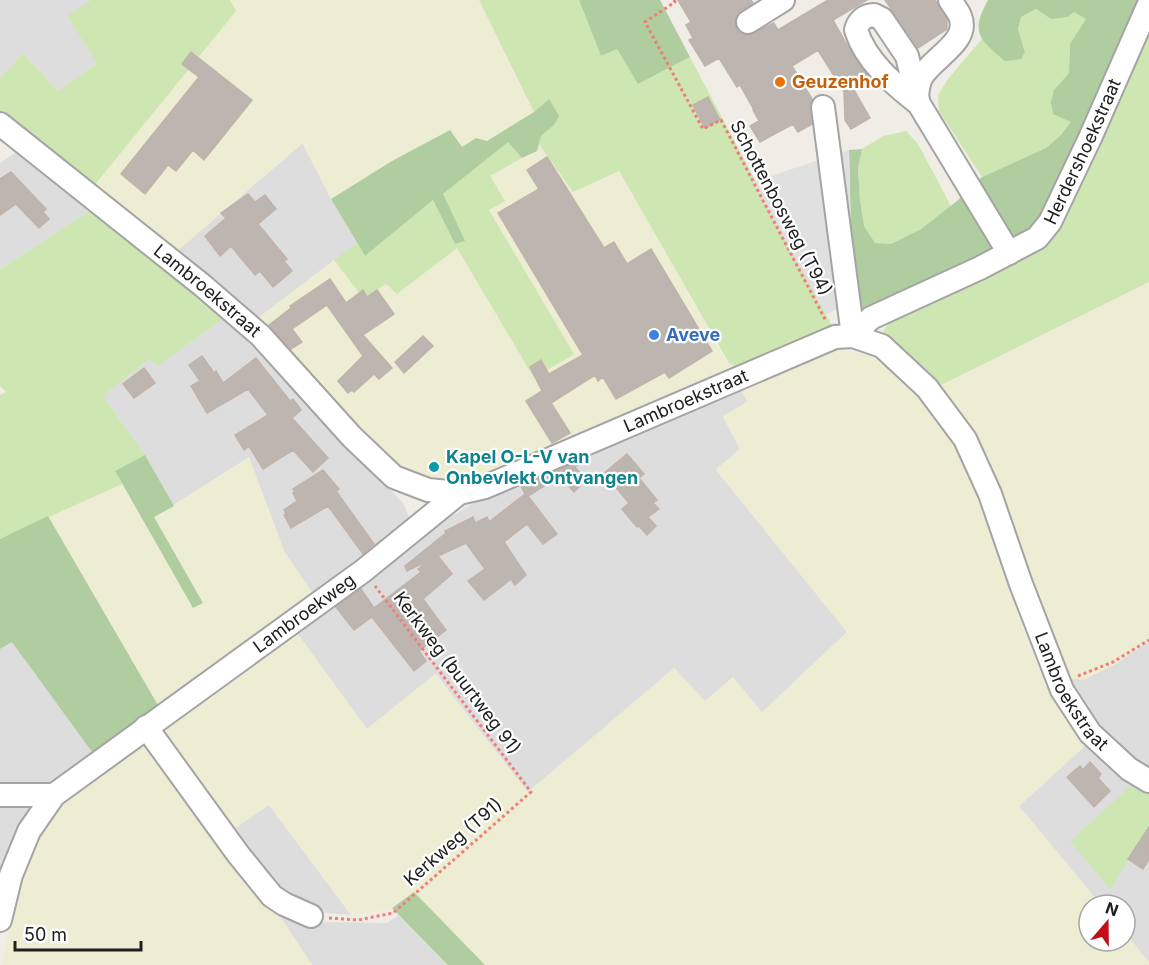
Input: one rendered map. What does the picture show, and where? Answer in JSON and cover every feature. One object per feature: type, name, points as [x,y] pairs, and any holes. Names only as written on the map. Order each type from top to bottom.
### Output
[{"type":"street","points":[[748,22],[783,0]]},
{"type":"street","points":[[950,0],[960,16],[961,32],[925,72],[918,87],[918,100],[1009,253]]},
{"type":"street","name":"Herdershoekstraat","points":[[844,336],[871,318],[1037,238],[1050,222],[1149,4]]},
{"type":"street","points":[[824,107],[844,336]]},
{"type":"street","name":"Lambroekstraat","points":[[0,124],[202,285],[261,336],[352,437],[394,477],[428,490],[459,493],[485,487],[844,336],[882,346],[927,388],[964,440],[990,494],[1059,683],[1090,734],[1128,769],[1149,781]]},
{"type":"street","name":"Lambroekweg","points":[[0,921],[11,875],[29,831],[54,795],[363,571],[459,493]]},
{"type":"street","points":[[146,727],[238,854],[272,896],[310,916]]},
{"type":"street","points":[[0,795],[54,795]]},
{"type":"path","name":"Schottenbosweg (T94)","points":[[674,0],[675,2],[645,22],[704,129],[721,120],[844,336]]},
{"type":"path","name":"Kerkweg (buurtweg 91)","points":[[363,571],[531,792]]},
{"type":"path","points":[[1059,683],[1103,667],[1149,640]]},
{"type":"path","name":"Kerkweg (T91)","points":[[310,916],[358,920],[393,913],[531,792]]},
{"type":"shaded area","points":[[0,0],[91,0],[68,17],[97,63],[58,91],[23,53],[0,78]]},
{"type":"shaded area","points":[[303,143],[331,199],[357,243],[257,319],[176,252]]},
{"type":"shaded area","points":[[849,150],[852,278],[856,299],[826,315],[753,182]]},
{"type":"shaded area","points":[[18,151],[90,211],[0,269],[0,163]]},
{"type":"shaded area","points":[[224,318],[251,339],[339,437],[403,503],[409,517],[402,529],[314,595],[285,553],[249,458],[174,506],[145,455],[103,396],[149,359],[158,366]]},
{"type":"shaded area","points":[[740,387],[748,402],[723,417],[740,449],[716,470],[847,632],[762,713],[733,678],[705,701],[674,668],[528,793],[436,674],[367,729],[294,629],[435,526],[474,503],[568,458]]},
{"type":"shaded area","points":[[12,641],[95,756],[0,888],[0,649]]},
{"type":"shaded area","points":[[1149,641],[1149,769],[1097,728],[1068,678],[1114,665]]},
{"type":"shaded area","points":[[1086,745],[1129,782],[1149,794],[1149,962],[1137,948],[1137,893],[1091,893],[1019,806]]},
{"type":"shaded area","points":[[269,805],[351,915],[319,912],[282,896],[229,832]]},
{"type":"shaded area","points":[[273,906],[316,922],[387,923],[399,915],[448,965],[312,965]]},
{"type":"green space","points":[[91,0],[230,0],[236,11],[93,187],[0,111],[0,78],[23,53],[58,91],[97,63],[67,16]]},
{"type":"green space","points":[[230,0],[479,0],[534,112],[487,141],[462,147],[450,130],[392,161],[331,199],[302,143],[176,252],[93,187],[235,11]]},
{"type":"green space","points":[[479,0],[579,0],[601,56],[617,49],[638,84],[690,57],[832,326],[739,368],[729,363],[619,171],[573,192],[539,144],[541,136],[554,125],[549,99],[534,112]]},
{"type":"green space","points":[[579,0],[660,0],[690,57],[638,84],[617,49],[601,56]]},
{"type":"green space","points":[[988,0],[1143,0],[1050,210],[1022,237],[872,309],[858,313],[852,278],[849,150],[862,149],[858,168],[864,226],[875,243],[891,244],[921,229],[957,201],[982,177],[1046,148],[1071,122],[1053,114],[1051,102],[1054,90],[1069,73],[1070,44],[1086,19],[1074,12],[1067,17],[1051,19],[1036,9],[1021,17],[1018,29],[1025,52],[1021,59],[1005,61],[983,41],[980,35],[979,20]]},
{"type":"green space","points":[[1036,9],[1051,19],[1074,12],[1087,19],[1070,44],[1069,73],[1054,90],[1072,122],[1046,148],[982,177],[939,111],[938,95],[948,79],[982,39],[991,49],[1025,51],[1018,29],[1021,17]]},
{"type":"green space","points":[[1149,24],[1149,282],[939,386],[887,340],[883,332],[890,320],[1047,241],[1071,204]]},
{"type":"green space","points":[[549,99],[559,116],[554,125],[541,136],[537,151],[522,158],[508,142],[443,194],[465,241],[455,244],[433,200],[365,256],[331,199],[392,161],[450,130],[462,147],[476,138],[487,141],[534,112]]},
{"type":"green space","points":[[906,131],[918,144],[951,206],[921,229],[891,244],[875,243],[864,226],[860,200],[858,168],[862,149],[883,136]]},
{"type":"green space","points":[[508,141],[522,158],[490,176],[505,201],[489,210],[574,354],[534,378],[457,248],[397,294],[386,284],[364,299],[334,260],[357,243],[365,256],[433,200],[455,244],[464,241],[442,195]]},
{"type":"green space","points":[[539,144],[573,192],[619,171],[728,363],[739,368],[474,480],[439,483],[395,468],[257,319],[334,260],[365,299],[386,284],[397,294],[457,248],[534,378],[573,354],[489,209],[490,176],[537,151]]},
{"type":"green space","points":[[90,211],[224,318],[158,366],[149,359],[103,396],[145,455],[115,471],[122,484],[0,539],[0,395],[6,392],[0,386],[0,269]]},
{"type":"green space","points":[[1149,282],[1149,641],[1114,665],[1083,680],[1068,678],[989,458],[967,420],[939,386]]},
{"type":"green space","points":[[838,349],[868,355],[883,363],[927,406],[968,467],[1026,638],[1045,685],[1060,711],[1086,745],[1019,806],[1091,893],[1077,893],[1077,953],[1137,953],[1137,948],[1149,965],[485,965],[414,892],[392,908],[351,915],[269,805],[229,832],[162,731],[166,722],[294,629],[367,729],[435,674],[528,792],[674,668],[705,701],[733,677],[762,712],[847,632],[716,469],[740,449],[723,416],[747,402],[740,387],[820,352]]},
{"type":"green space","points":[[145,455],[174,506],[154,517],[203,603],[193,608],[115,471]]},
{"type":"green space","points":[[249,457],[285,553],[314,595],[159,707],[48,516],[122,484],[193,608],[203,602],[154,517]]},
{"type":"green space","points":[[48,516],[159,707],[95,756],[12,642],[0,649],[0,539]]},
{"type":"green space","points":[[145,744],[273,906],[312,965],[1,965],[23,873],[38,838],[60,806]]},
{"type":"green space","points":[[1133,784],[1149,794],[1149,826],[1110,889],[1070,841]]},
{"type":"green space","points":[[414,892],[485,965],[448,965],[392,908]]},
{"type":"building","points":[[678,0],[751,0],[753,3],[740,11],[735,22],[741,34],[748,35],[774,23],[778,30],[828,0],[867,0],[833,20],[855,59],[870,78],[853,88],[870,118],[851,129],[845,120],[844,92],[818,50],[792,66],[812,99],[810,108],[812,124],[798,132],[793,124],[760,142],[750,126],[759,121],[740,85],[737,87],[719,58],[705,66],[689,40],[693,38],[686,25],[691,22]]},
{"type":"building","points":[[885,0],[935,0],[947,20],[947,29],[918,48]]},
{"type":"building","points":[[191,52],[252,100],[204,160],[193,150],[176,171],[168,165],[145,194],[121,174],[199,77],[182,64]]},
{"type":"building","points":[[708,97],[720,120],[705,128],[693,105]]},
{"type":"building","points":[[547,157],[604,248],[614,242],[627,264],[651,249],[712,351],[669,378],[665,372],[616,399],[603,377],[598,381],[595,375],[551,403],[570,433],[552,443],[526,401],[542,391],[530,367],[541,360],[549,374],[583,355],[498,213],[539,189],[527,170]]},
{"type":"building","points":[[11,172],[46,209],[43,212],[49,219],[39,228],[16,204],[0,215],[0,179]]},
{"type":"building","points":[[248,194],[255,202],[265,195],[276,209],[258,224],[287,259],[284,261],[292,271],[273,287],[260,271],[255,275],[231,246],[220,256],[205,236],[226,218],[221,213]]},
{"type":"building","points":[[330,279],[346,303],[363,290],[367,297],[377,290],[394,314],[363,335],[392,368],[379,379],[374,374],[354,392],[352,390],[348,393],[338,381],[363,356],[327,305],[292,329],[302,342],[291,349],[269,325],[291,308],[290,306]]},
{"type":"building","points":[[423,336],[433,346],[404,373],[395,362]]},
{"type":"building","points":[[202,356],[214,373],[216,371],[223,383],[256,358],[290,401],[293,399],[301,410],[292,418],[328,458],[313,472],[293,450],[263,469],[249,446],[244,450],[235,435],[268,415],[248,389],[207,413],[191,386],[200,381],[189,365]]},
{"type":"building","points":[[144,368],[155,383],[134,398],[123,384]]},
{"type":"building","points":[[627,454],[644,474],[639,478],[657,500],[653,503],[659,509],[648,517],[656,526],[647,535],[622,509],[629,503],[604,473]]},
{"type":"building","points":[[585,459],[575,467],[586,480],[574,492],[560,476],[528,496],[557,534],[543,544],[527,524],[504,542],[526,575],[515,585],[511,579],[484,600],[468,581],[485,569],[466,543],[438,556],[452,574],[423,599],[446,630],[419,651],[426,661],[414,671],[372,617],[354,630],[336,607],[361,589],[374,608],[421,572],[418,569],[422,566],[421,564],[407,571],[405,566],[446,533],[445,531],[473,517],[475,523],[487,517],[489,522],[525,494],[521,486]]},
{"type":"building","points":[[323,470],[339,489],[336,491],[374,544],[363,554],[328,506],[291,528],[284,515],[286,514],[284,510],[297,501],[293,489]]},
{"type":"building","points":[[1090,762],[1101,774],[1098,778],[1110,791],[1094,807],[1067,777],[1080,766],[1083,770]]},
{"type":"building","points":[[1149,827],[1149,859],[1143,869],[1128,859]]},
{"type":"place","name":"Geuzenhof","points":[[780,82]]},
{"type":"place","name":"Aveve","points":[[654,335]]},
{"type":"place","name":"Kapel O-L-V van Onbevlekt Ontvangen","points":[[434,467]]}]
